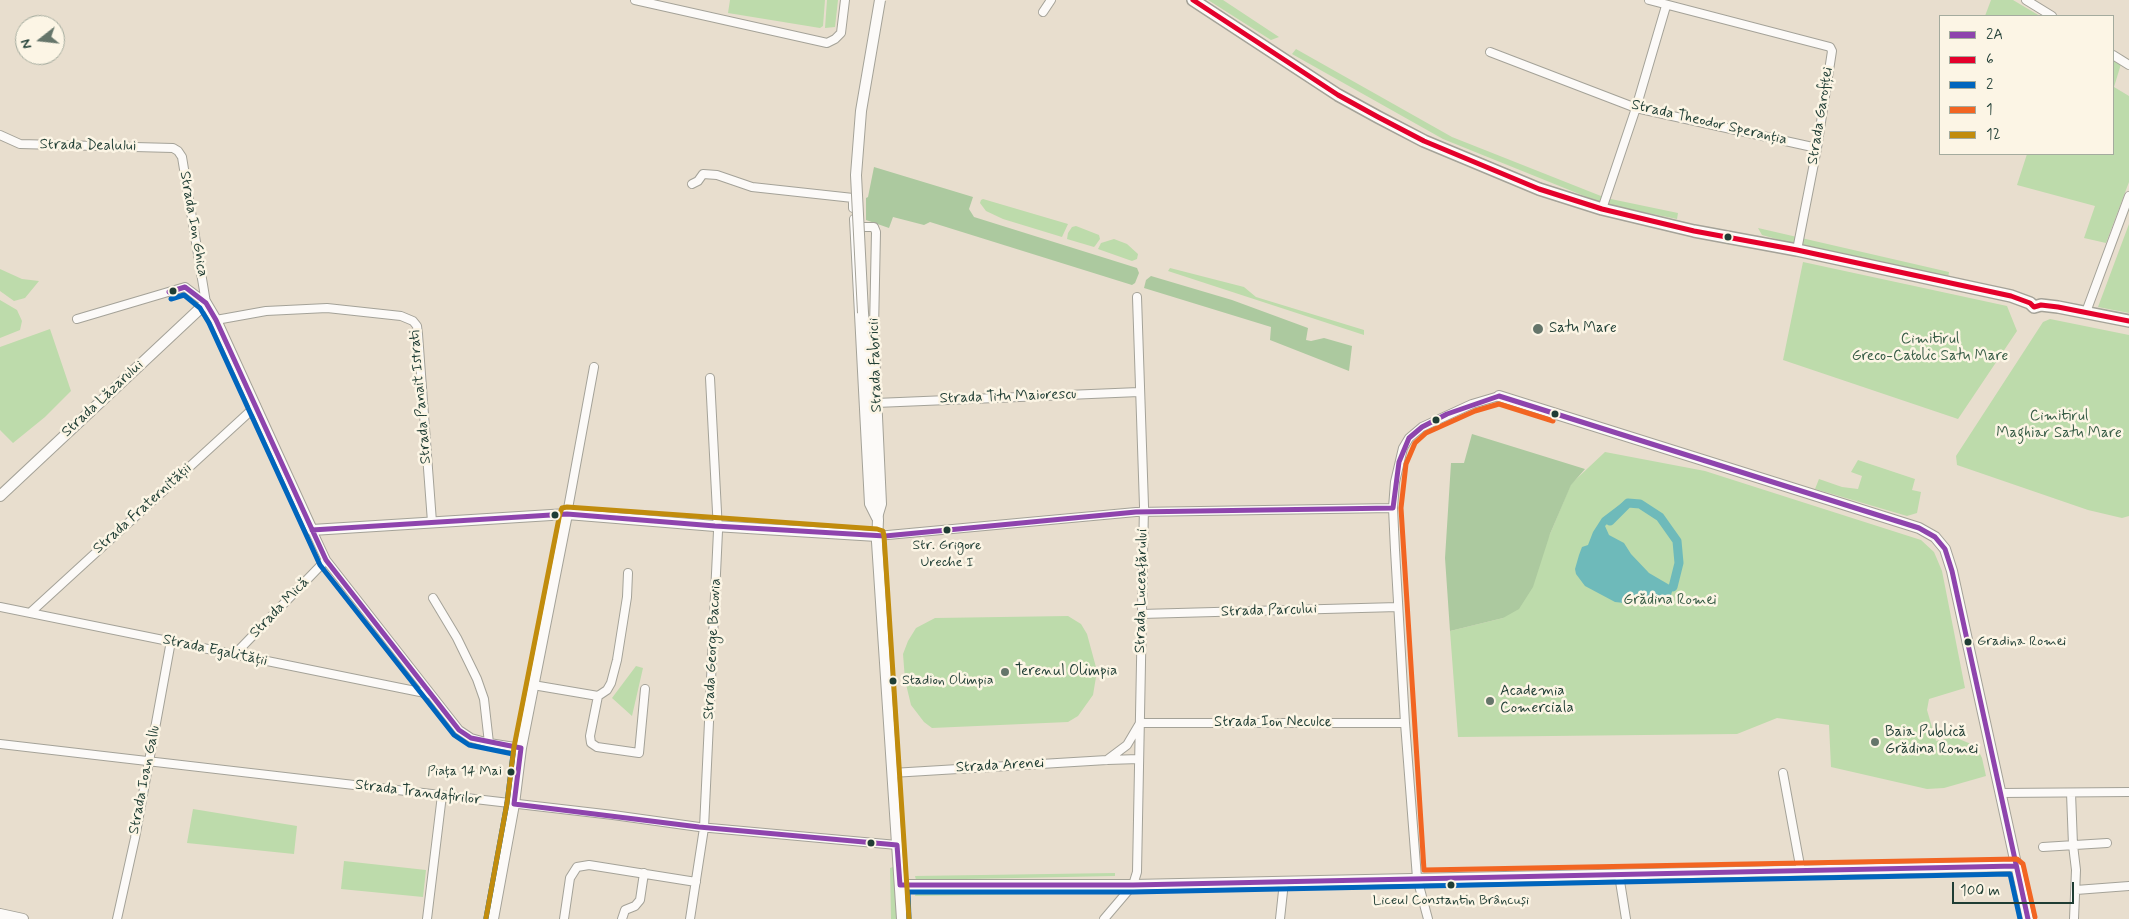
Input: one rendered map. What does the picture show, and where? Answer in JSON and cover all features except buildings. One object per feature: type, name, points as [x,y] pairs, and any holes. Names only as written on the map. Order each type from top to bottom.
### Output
[{"type":"main road","points":[[1193,0],[1338,95],[1416,137],[1538,189],[1602,209],[1694,231],[1797,250],[2129,321]]},
{"type":"street","points":[[635,0],[827,43],[835,40],[841,33],[844,24],[845,0]]},
{"type":"street","name":"Strada Fabricii","points":[[880,0],[861,111],[856,175],[863,313],[878,520],[877,536],[902,919]]},
{"type":"street","points":[[1043,12],[1051,0]]},
{"type":"street","name":"Strada Garofiței","points":[[1649,0],[1666,6],[1830,47],[1832,51],[1817,148],[1797,250]]},
{"type":"street","points":[[2026,0],[2050,15]]},
{"type":"street","points":[[1602,209],[1636,108],[1666,6]]},
{"type":"street","name":"Strada Theodor Speranția","points":[[1490,52],[1636,108],[1817,148]]},
{"type":"street","points":[[2114,55],[2129,65]]},
{"type":"street","name":"Strada Dealului","points":[[0,135],[20,144],[173,148],[178,151]]},
{"type":"street","name":"Strada Ion Ghica","points":[[178,151],[182,157],[206,303],[216,320],[326,560],[459,730],[470,738],[521,748]]},
{"type":"street","points":[[692,184],[698,181],[703,174],[717,175],[752,187],[853,198],[854,234]]},
{"type":"street","points":[[2086,312],[2129,196]]},
{"type":"street","name":"Strada Fabricii","points":[[861,227],[874,227],[876,232],[874,329],[882,504],[878,520],[869,504],[854,234],[861,227]]},
{"type":"street","points":[[77,319],[185,287],[206,303]]},
{"type":"street","name":"Strada Luceafărului","points":[[1133,885],[1137,872],[1144,512],[1137,297]]},
{"type":"street","name":"Strada Lăzarului","points":[[0,496],[206,303]]},
{"type":"street","name":"Strada Panait Istrati","points":[[216,320],[266,311],[327,308],[400,316],[413,321],[417,326],[418,334],[432,522]]},
{"type":"street","points":[[493,919],[514,804],[521,748],[594,367]]},
{"type":"street","name":"Strada George Bacovia","points":[[690,919],[704,828],[718,526],[710,378]]},
{"type":"street","name":"Strada Titu Maiorescu","points":[[876,403],[1139,392]]},
{"type":"street","points":[[1428,919],[1417,878],[1405,722],[1394,508],[1399,462],[1409,438],[1422,427],[1447,414],[1499,396],[1928,532],[1941,543],[1950,564],[2028,919]]},
{"type":"street","name":"Strada Fraternității","points":[[30,612],[256,406]]},
{"type":"street","points":[[312,530],[567,514],[877,536],[1144,512],[1394,508]]},
{"type":"street","name":"Strada Mică","points":[[234,655],[326,560]]},
{"type":"street","points":[[533,685],[598,696],[608,690],[612,683],[627,597],[628,573]]},
{"type":"street","points":[[433,598],[457,638],[478,679],[484,699],[489,743]]},
{"type":"street","name":"Strada Egalității","points":[[0,607],[430,694]]},
{"type":"street","name":"Strada Parcului","points":[[1141,614],[1398,607]]},
{"type":"street","name":"Strada Ioan Gallu","points":[[117,919],[171,641]]},
{"type":"street","points":[[598,696],[590,736],[591,743],[596,747],[639,753],[645,689]]},
{"type":"street","name":"Strada Ion Neculce","points":[[1140,723],[1405,722]]},
{"type":"street","points":[[1107,760],[1127,744],[1140,723]]},
{"type":"street","name":"Strada Trandafirilor","points":[[0,744],[442,795],[704,828],[897,845]]},
{"type":"street","name":"Strada Arenei","points":[[892,773],[1107,760],[1139,760]]},
{"type":"street","points":[[1783,773],[1801,871]]},
{"type":"street","points":[[2000,793],[2071,794],[2129,792]]},
{"type":"street","points":[[2071,794],[2076,890],[2074,919]]},
{"type":"street","points":[[426,919],[442,795]]},
{"type":"street","points":[[2043,847],[2107,843]]},
{"type":"street","points":[[564,919],[570,878],[577,867],[589,865],[696,882]]},
{"type":"street","points":[[900,884],[1133,885],[2016,866]]},
{"type":"street","points":[[622,919],[625,910],[635,906],[640,900],[644,873]]},
{"type":"street","points":[[1619,875],[1626,919]]},
{"type":"street","points":[[1280,919],[1284,882]]},
{"type":"street","points":[[1104,919],[1133,885]]},
{"type":"street","points":[[2076,890],[2129,886]]},
{"type":"street","points":[[0,914],[23,919]]},
{"type":"green space","points":[[730,0],[825,0],[823,26],[820,28],[728,13]]},
{"type":"green space","points":[[827,0],[838,0],[835,27],[825,28]]},
{"type":"green space","points":[[1208,0],[1223,0],[1279,37],[1271,40]]},
{"type":"green space","points":[[1991,0],[2013,0],[2038,15],[1985,15]]},
{"type":"green space","points":[[1296,49],[1452,137],[1606,198],[1678,213],[1677,219],[1604,204],[1443,139],[1292,54]]},
{"type":"green space","points":[[2114,60],[2121,64],[2114,87]]},
{"type":"green space","points":[[2114,87],[2129,96],[2129,182],[2106,243],[2084,238],[2095,206],[2017,185],[2027,155],[2114,155]]},
{"type":"green space","points":[[874,167],[973,197],[969,209],[974,217],[1137,268],[1139,273],[1135,283],[1132,285],[930,222],[924,225],[893,217],[889,228],[866,220],[866,198],[868,197]]},
{"type":"green space","points":[[983,199],[1068,224],[1062,237],[1003,219],[986,211],[980,203]]},
{"type":"green space","points":[[2129,224],[2129,313],[2098,307]]},
{"type":"green space","points":[[1076,226],[1099,235],[1100,239],[1094,247],[1067,239],[1072,227]]},
{"type":"green space","points":[[1758,228],[1949,272],[1948,278],[1798,245],[1762,235]]},
{"type":"green space","points":[[1114,239],[1127,244],[1138,254],[1137,259],[1132,261],[1098,249],[1101,243]]},
{"type":"green space","name":"Cimitirul Greco-Catolic Satu Mare","points":[[1803,262],[2007,306],[2017,331],[1958,419],[1783,360]]},
{"type":"green space","points":[[1170,268],[1244,287],[1256,297],[1364,330],[1364,335],[1168,271]]},
{"type":"green space","points":[[0,269],[22,279],[39,281],[25,298],[14,301],[0,291]]},
{"type":"green space","points":[[1151,276],[1232,300],[1308,328],[1306,340],[1311,341],[1324,338],[1352,346],[1349,371],[1270,340],[1271,327],[1144,288],[1146,280]]},
{"type":"green space","points":[[0,300],[17,310],[22,321],[20,330],[0,338]]},
{"type":"green space","name":"Cimitirul Maghiar Satu Mare","points":[[2050,319],[2129,335],[2129,516],[2122,518],[2088,510],[1957,465],[1956,456],[2043,322]]},
{"type":"green space","points":[[50,329],[71,391],[45,417],[13,443],[0,430],[0,347]]},
{"type":"green space","points":[[1472,434],[1585,469],[1571,485],[1550,534],[1533,587],[1519,609],[1503,618],[1450,631],[1445,558],[1451,463],[1464,463]]},
{"type":"green space","name":"Grădina Romei","points":[[1605,452],[1705,471],[1921,540],[1934,552],[1942,571],[1965,688],[1929,699],[1927,710],[1936,741],[1954,737],[1976,746],[1982,758],[1986,776],[1944,788],[1927,789],[1831,767],[1829,725],[1777,718],[1737,734],[1458,737],[1450,631],[1503,618],[1550,534],[1571,484]]},
{"type":"green space","points":[[1858,460],[1915,479],[1912,490],[1921,492],[1917,513],[1907,516],[1815,489],[1819,479],[1842,487],[1858,489],[1862,476],[1851,472]]},
{"type":"green space","points":[[1068,616],[1081,624],[1087,634],[1097,671],[1093,695],[1078,716],[1068,722],[932,728],[924,722],[911,705],[905,680],[903,654],[916,628],[935,618]]},
{"type":"green space","points":[[636,666],[643,668],[632,716],[612,698]]},
{"type":"green space","points":[[900,782],[907,876],[904,874],[896,786]]},
{"type":"green space","points":[[193,809],[297,826],[294,854],[187,843]]},
{"type":"green space","points":[[344,861],[426,870],[423,897],[341,889]]},
{"type":"green space","points":[[893,867],[897,919],[891,919],[890,868]]},
{"type":"green space","points":[[1115,873],[1115,876],[916,880],[915,876]]},
{"type":"green space","points":[[1114,889],[1114,893],[915,896],[916,892]]},
{"type":"water","points":[[1627,499],[1641,501],[1662,514],[1679,541],[1681,564],[1670,598],[1664,602],[1659,600],[1634,604],[1615,602],[1585,586],[1576,574],[1575,569],[1582,547],[1588,545],[1593,532],[1602,518]],"holes":[[[1628,503],[1640,504],[1660,517],[1677,541],[1679,563],[1673,587],[1649,573],[1631,554],[1624,543],[1609,535],[1605,526]]]},
{"type":"waterway","points":[[1610,521],[1628,503],[1640,504],[1660,517],[1677,541],[1679,563],[1673,587]]},
{"type":"transit line","name":"6","points":[[1193,0],[1338,95],[1378,117],[1424,141],[1539,189],[1602,209],[1694,231],[1797,250],[2011,296],[2030,303],[2034,307],[2041,305],[2058,307],[2129,321]]},
{"type":"transit line","name":"2A","points":[[169,292],[185,287],[206,303],[216,320],[326,560],[459,730],[471,738],[521,748],[514,804],[699,827],[897,845],[900,885],[1133,885],[2016,866]]},
{"type":"transit line","name":"2","points":[[171,299],[184,295],[200,308],[209,323],[320,565],[454,735],[469,745],[513,754],[507,803],[486,918]]},
{"type":"transit line","name":"2A","points":[[312,530],[567,514],[715,526],[885,536],[1136,512],[1393,508],[1399,462],[1409,438],[1422,427],[1447,414],[1499,396],[1919,528],[1935,537],[1945,549],[1952,571],[2028,919]]},
{"type":"transit line","name":"1","points":[[1553,421],[1499,404],[1475,411],[1426,433],[1415,443],[1406,464],[1401,508],[1424,870],[2017,859],[2023,864],[2035,917]]},
{"type":"transit line","name":"12","points":[[486,918],[507,803],[514,747],[560,513],[562,508],[567,507],[877,529],[883,531],[909,919]]},
{"type":"transit line","name":"2","points":[[909,919],[908,892],[1133,892],[2010,874],[2020,919]]},
{"type":"place","name":"Satu Mare","points":[[1538,329]]},
{"type":"place","name":"Str. Grigore Ureche I","points":[[947,530]]},
{"type":"place","name":"Gradina Romei","points":[[1968,642]]},
{"type":"place","name":"Terenul Olimpia","points":[[1005,672]]},
{"type":"place","name":"Stadion Olimpia","points":[[893,681]]},
{"type":"place","name":"Academia Comerciala","points":[[1490,701]]},
{"type":"place","name":"Baia Publică Grădina Romei","points":[[1875,742]]},
{"type":"place","name":"Piața 14 Mai","points":[[511,772]]},
{"type":"place","name":"Liceul Constantin Brâncuși","points":[[1451,885]]}]
